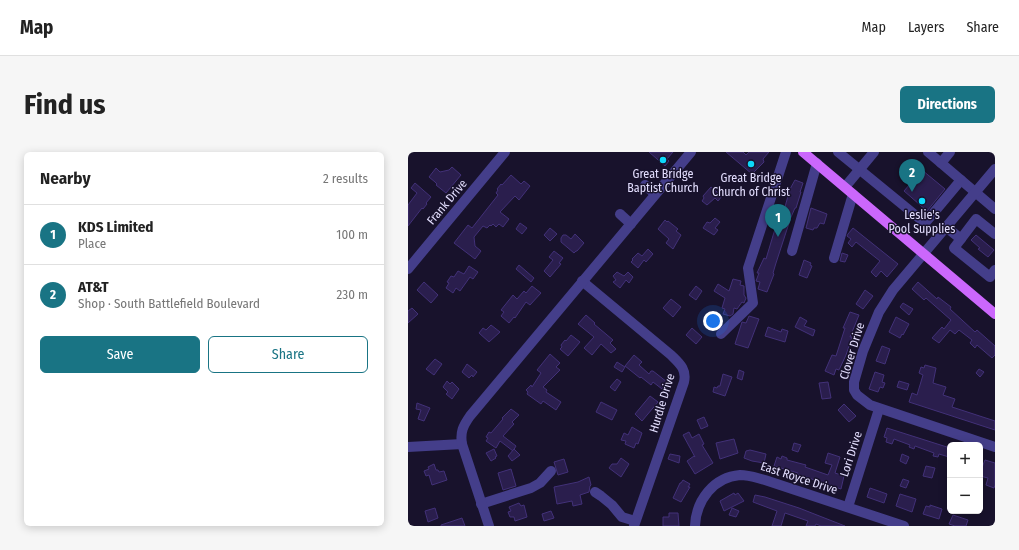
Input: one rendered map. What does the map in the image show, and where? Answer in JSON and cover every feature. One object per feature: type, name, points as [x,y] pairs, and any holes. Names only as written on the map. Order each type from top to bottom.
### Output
[{"type":"main road","points":[[803,152],[995,314]]},
{"type":"street","name":"Frank Drive","points":[[408,269],[505,152]]},
{"type":"street","points":[[489,526],[462,444],[461,432],[467,419],[691,152]]},
{"type":"street","points":[[721,334],[753,303],[748,268],[786,152]]},
{"type":"street","points":[[838,152],[925,223],[961,180]]},
{"type":"street","points":[[845,187],[874,152]]},
{"type":"street","points":[[928,152],[995,209]]},
{"type":"street","points":[[941,163],[950,152]]},
{"type":"street","points":[[792,251],[817,163]]},
{"type":"street","points":[[924,253],[995,169]]},
{"type":"street","points":[[645,185],[655,194]]},
{"type":"street","points":[[834,258],[853,194]]},
{"type":"street","points":[[620,214],[630,224]]},
{"type":"street","points":[[995,234],[976,219],[954,248],[990,277],[995,270]]},
{"type":"street","points":[[946,227],[961,239]]},
{"type":"street","name":"Clover Drive","points":[[924,253],[884,303],[873,325],[855,376],[854,390],[865,403],[879,409],[995,447]]},
{"type":"street","name":"Hurdle Drive","points":[[582,281],[671,355],[682,366],[685,373],[681,389],[634,523]]},
{"type":"street","name":"Lori Drive","points":[[848,507],[879,409]]},
{"type":"street","points":[[408,447],[462,444]]},
{"type":"street","points":[[481,504],[531,488],[540,483],[551,471]]},
{"type":"street","name":"East Royce Drive","points":[[695,526],[698,509],[702,499],[713,486],[721,480],[742,475],[765,480],[904,526]]},
{"type":"street","points":[[595,492],[607,500],[622,517],[634,523]]},
{"type":"building","name":"Great Bridge Baptist Church","points":[[649,152],[673,152],[667,159],[669,161],[665,166]]},
{"type":"building","name":"Great Bridge Church of Christ","points":[[726,152],[743,152],[746,155],[749,152],[769,152],[763,159],[764,162],[752,174]]},
{"type":"building","points":[[452,167],[461,175],[446,193],[429,177],[436,168],[440,172],[449,170]]},
{"type":"building","points":[[922,170],[945,189],[927,211],[904,191]]},
{"type":"building","points":[[511,175],[521,184],[524,181],[530,186],[519,200],[515,196],[500,212],[509,219],[503,227],[499,224],[496,227],[493,224],[487,228],[483,226],[474,237],[475,246],[481,251],[475,259],[454,243],[468,225],[472,228],[498,195],[496,193],[498,190],[497,189]]},
{"type":"building","points":[[795,180],[803,183],[801,192],[796,208],[791,217],[767,292],[758,289],[760,282],[756,281],[759,273],[757,273],[764,258],[766,259],[775,229],[778,222],[781,221],[790,189]]},
{"type":"building","points":[[415,183],[431,197],[426,203],[427,204],[408,226],[408,205],[417,193],[411,188]]},
{"type":"building","points":[[711,187],[722,196],[718,201],[715,198],[707,205],[702,201],[704,198],[703,196]]},
{"type":"building","points":[[811,208],[827,214],[824,224],[820,223],[817,228],[814,228],[813,230],[806,228]]},
{"type":"building","points":[[715,218],[720,222],[715,228],[718,230],[714,235],[703,228],[707,222],[710,223]]},
{"type":"building","points":[[665,220],[678,229],[676,231],[681,235],[673,249],[666,243],[669,239],[658,229]]},
{"type":"building","points":[[520,223],[527,228],[522,234],[516,229]]},
{"type":"building","points":[[550,228],[557,234],[550,241],[544,235]]},
{"type":"building","points":[[853,228],[898,264],[887,277],[881,271],[876,277],[871,272],[880,261],[856,242],[852,247],[848,243],[851,239],[847,236]]},
{"type":"building","points":[[575,234],[584,243],[574,253],[561,242],[561,238],[563,235],[566,235],[571,239]]},
{"type":"building","points":[[976,235],[994,250],[988,257],[978,249],[980,248],[971,240]]},
{"type":"building","points":[[648,249],[653,254],[646,262],[644,260],[638,268],[631,262],[633,260],[632,259],[638,253],[642,256]]},
{"type":"building","points":[[554,251],[563,258],[559,263],[561,264],[550,277],[544,271],[553,260],[549,257]]},
{"type":"building","points":[[842,253],[848,255],[845,262],[840,261]]},
{"type":"building","points":[[804,260],[811,263],[810,265],[812,266],[807,278],[799,275]]},
{"type":"building","points":[[519,265],[534,278],[531,282],[516,269]]},
{"type":"building","points":[[469,266],[478,272],[473,279],[470,277],[460,291],[456,288],[453,293],[446,288],[449,283],[447,282],[451,276],[454,277],[458,271],[464,274]]},
{"type":"building","points":[[617,272],[624,276],[628,272],[633,277],[629,283],[626,280],[620,288],[613,282],[616,280],[613,276]]},
{"type":"building","points":[[733,279],[741,281],[740,285],[744,286],[744,295],[746,298],[744,303],[742,302],[737,309],[734,308],[733,314],[730,316],[723,314],[725,309],[722,308],[725,298],[714,291],[718,284],[729,291]]},
{"type":"building","points":[[424,282],[438,295],[431,303],[417,290]]},
{"type":"building","points":[[918,282],[937,299],[938,297],[951,307],[950,309],[975,332],[977,330],[995,346],[995,355],[992,358],[977,345],[975,348],[970,343],[972,340],[959,330],[955,334],[950,330],[939,343],[932,338],[942,327],[944,329],[951,320],[926,298],[924,300],[912,289]]},
{"type":"building","points":[[532,286],[541,293],[530,305],[526,302],[515,318],[514,317],[509,323],[501,316],[504,312],[501,310],[513,295],[517,299],[524,291],[526,293]]},
{"type":"building","points":[[696,286],[702,291],[696,300],[689,295]]},
{"type":"building","points":[[865,290],[873,296],[863,309],[856,304]]},
{"type":"building","points":[[671,299],[681,307],[673,317],[663,308]]},
{"type":"building","points":[[903,303],[913,309],[909,315],[900,307]]},
{"type":"building","points":[[412,308],[418,314],[408,323],[408,311]]},
{"type":"building","points":[[850,312],[859,315],[850,337],[852,337],[846,355],[839,370],[836,369],[834,375],[825,371],[832,355],[836,356],[845,328],[843,328]]},
{"type":"building","points":[[586,315],[613,340],[610,343],[616,349],[611,353],[601,344],[592,355],[584,348],[594,337],[578,324]]},
{"type":"building","points":[[749,316],[759,319],[748,348],[735,344],[742,322],[746,323]]},
{"type":"building","points":[[800,317],[807,321],[804,326],[815,330],[813,336],[795,327]]},
{"type":"building","points":[[896,317],[909,324],[900,338],[889,332]]},
{"type":"building","points":[[491,325],[500,332],[489,342],[479,333],[483,328],[486,330]]},
{"type":"building","points":[[768,327],[781,332],[782,329],[788,331],[785,342],[765,336]]},
{"type":"building","points":[[692,328],[702,337],[696,344],[686,335]]},
{"type":"building","points":[[571,335],[580,342],[568,356],[560,349],[562,347],[561,345]]},
{"type":"building","points":[[882,346],[890,349],[885,364],[876,361]]},
{"type":"building","points":[[550,354],[560,363],[556,367],[560,370],[543,387],[547,390],[546,392],[561,402],[556,410],[543,401],[541,404],[527,394],[528,392],[526,390],[531,385],[532,387],[541,373],[537,370]]},
{"type":"building","points":[[634,355],[642,362],[639,365],[649,374],[653,371],[667,382],[662,389],[653,382],[651,385],[625,366]]},
{"type":"building","points":[[435,359],[442,364],[434,375],[426,369]]},
{"type":"building","points":[[617,362],[625,367],[622,372],[614,367]]},
{"type":"building","points":[[467,364],[477,372],[473,377],[472,375],[469,378],[462,372]]},
{"type":"building","points":[[925,365],[936,368],[933,383],[946,387],[943,395],[955,399],[952,407],[995,421],[995,430],[909,402],[912,393],[917,395],[923,375],[919,373],[921,367],[924,368]]},
{"type":"building","points":[[979,369],[984,372],[980,377],[976,373]]},
{"type":"building","points":[[739,370],[744,372],[742,380],[737,378]]},
{"type":"building","points":[[875,372],[884,375],[882,382],[885,383],[883,388],[880,387],[878,392],[869,389]]},
{"type":"building","points":[[723,374],[732,377],[725,396],[713,392],[714,387],[717,388],[720,386]]},
{"type":"building","points":[[617,379],[621,382],[615,391],[610,387]]},
{"type":"building","points":[[447,381],[450,384],[452,382],[459,389],[452,399],[446,394],[448,392],[443,387]]},
{"type":"building","points":[[899,381],[909,384],[907,390],[897,387]]},
{"type":"building","points":[[828,382],[831,398],[822,399],[819,383]]},
{"type":"building","points":[[650,396],[658,402],[642,421],[635,414]]},
{"type":"building","points":[[601,402],[617,410],[612,420],[596,412]]},
{"type":"building","points":[[417,403],[430,408],[424,421],[418,419],[421,410],[416,409]]},
{"type":"building","points":[[844,404],[856,416],[849,422],[838,410]]},
{"type":"building","points":[[511,409],[519,415],[512,422],[514,424],[503,436],[516,446],[513,451],[500,441],[496,448],[486,441],[488,438],[486,437],[489,432],[491,433]]},
{"type":"building","points":[[704,417],[708,426],[701,429],[697,420]]},
{"type":"building","points":[[632,427],[642,433],[638,444],[636,443],[634,448],[625,444],[626,441],[621,440],[624,433],[628,435]]},
{"type":"building","points":[[887,428],[947,447],[947,456],[939,454],[938,457],[933,456],[934,453],[915,446],[914,449],[909,447],[910,445],[894,439],[892,444],[886,442],[887,438],[884,437]]},
{"type":"building","points":[[689,432],[692,438],[699,434],[704,444],[702,445],[713,463],[695,474],[687,461],[694,456],[695,457],[683,435]]},
{"type":"building","points":[[734,439],[738,453],[720,459],[716,443]]},
{"type":"building","points":[[794,443],[801,445],[798,452],[792,450]]},
{"type":"building","points":[[494,449],[497,456],[491,461],[486,453]]},
{"type":"building","points":[[514,449],[520,455],[512,461],[508,456]]},
{"type":"building","points":[[750,450],[766,454],[764,463],[744,458],[746,451]]},
{"type":"building","points":[[828,453],[840,457],[835,473],[844,476],[841,489],[774,466],[777,457],[781,459],[782,456],[787,458],[787,460],[806,465],[805,467],[828,475],[832,465],[825,463]]},
{"type":"building","points":[[670,454],[680,456],[679,463],[668,459]]},
{"type":"building","points":[[902,454],[909,457],[906,464],[900,461]]},
{"type":"building","points":[[621,458],[629,464],[621,477],[609,468],[612,464],[617,464]]},
{"type":"building","points":[[564,459],[568,472],[558,475],[554,462]]},
{"type":"building","points":[[985,460],[995,463],[994,488],[986,485],[988,478],[983,477],[983,465]]},
{"type":"building","points":[[434,464],[436,470],[439,472],[444,471],[447,480],[432,485],[429,475],[426,476],[424,471],[429,469],[428,467]]},
{"type":"building","points":[[926,466],[935,468],[932,478],[923,476]]},
{"type":"building","points":[[511,469],[516,486],[503,490],[498,473]]},
{"type":"building","points":[[589,477],[591,485],[589,492],[580,495],[582,504],[573,506],[572,501],[557,504],[554,487],[578,482]]},
{"type":"building","points":[[903,479],[909,481],[906,488],[900,486]]},
{"type":"building","points":[[683,480],[690,484],[688,487],[690,487],[681,502],[673,498]]},
{"type":"building","points":[[870,488],[887,494],[884,503],[867,497]]},
{"type":"building","points":[[734,493],[735,495],[738,493],[744,501],[724,511],[720,501]]},
{"type":"building","points":[[900,494],[916,499],[912,512],[896,506]]},
{"type":"building","points":[[755,495],[799,508],[845,526],[821,526],[816,524],[815,526],[806,526],[808,521],[785,513],[781,526],[772,526],[777,511],[753,502]]},
{"type":"building","points":[[519,503],[521,506],[524,505],[527,517],[515,521],[514,517],[510,517],[508,512],[511,511],[509,507]]},
{"type":"building","points":[[930,505],[942,509],[939,519],[923,514],[926,506],[930,507]]},
{"type":"building","points":[[435,508],[438,518],[428,522],[425,511]]},
{"type":"building","points":[[732,508],[739,511],[736,517],[729,515]]},
{"type":"building","points":[[551,511],[554,518],[544,521],[542,514]]},
{"type":"building","points":[[669,513],[678,513],[679,526],[663,526],[663,517],[669,517]]},
{"type":"building","points":[[953,515],[968,520],[966,526],[955,526],[949,524]]},
{"type":"building","points":[[462,518],[465,526],[441,526],[441,525]]},
{"type":"place","name":"Great Bridge Baptist Church","points":[[663,160]]},
{"type":"place","name":"Great Bridge Church of Christ","points":[[751,164]]},
{"type":"place","name":"AT&T","points":[[912,192]]},
{"type":"place","name":"Leslie's Pool Supplies","points":[[922,201]]},
{"type":"place","name":"KDS Limited","points":[[778,237]]}]
